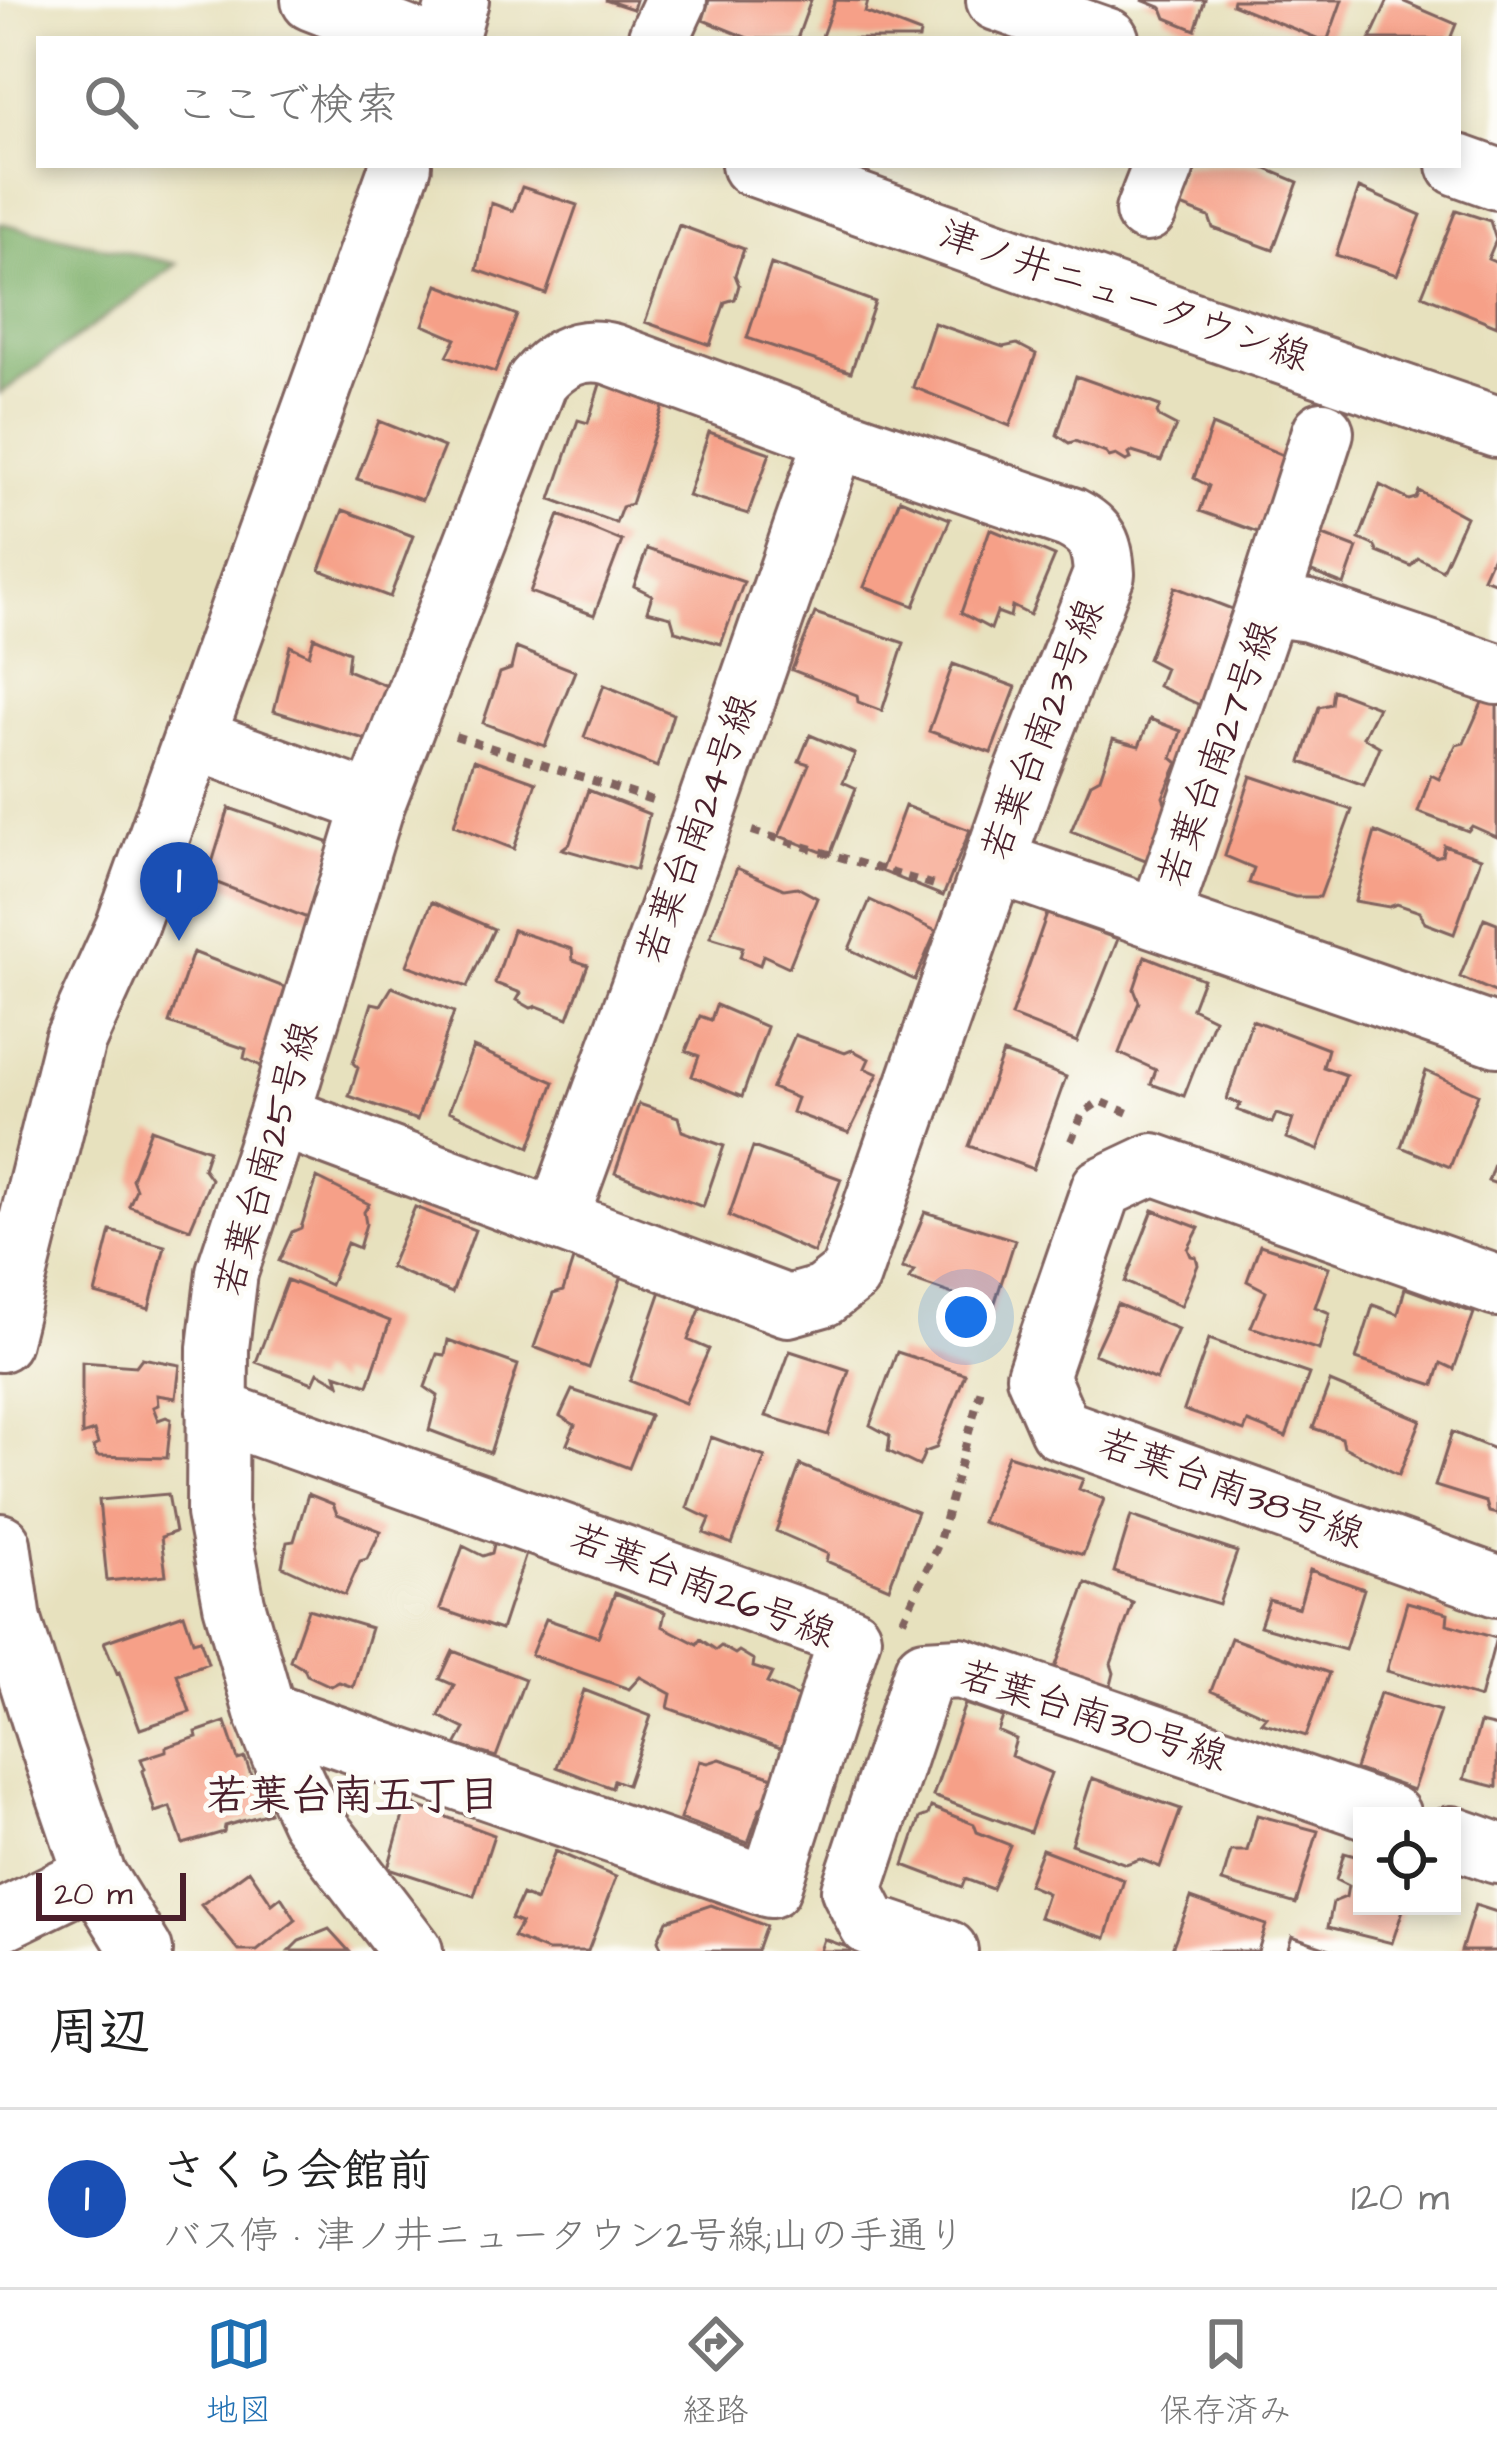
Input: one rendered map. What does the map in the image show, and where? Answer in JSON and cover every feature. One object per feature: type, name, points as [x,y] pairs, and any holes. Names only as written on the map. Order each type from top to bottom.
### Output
[{"type":"street","points":[[312,0],[405,36]]},
{"type":"street","points":[[448,36],[458,0]]},
{"type":"street","points":[[997,0],[1099,36]]},
{"type":"street","points":[[1461,166],[1497,179]]},
{"type":"street","points":[[0,1341],[75,1040],[126,928],[400,168]]},
{"type":"street","name":"津ノ井ニュータウン線","points":[[760,168],[1497,427]]},
{"type":"street","name":"若葉台南23号線","points":[[280,1116],[788,1306],[823,1296],[850,1275],[971,876],[1024,777],[1103,574],[1098,540],[1088,527],[1071,518],[611,354],[584,351],[562,358],[537,382],[374,804]]},
{"type":"street","points":[[1268,605],[1323,432]]},
{"type":"street","name":"若葉台南24号線","points":[[557,1220],[836,437]]},
{"type":"street","name":"若葉台南27号線","points":[[1159,919],[1268,605],[1309,611],[1497,674]]},
{"type":"street","points":[[195,739],[374,804]]},
{"type":"street","name":"若葉台南25号線","points":[[374,804],[280,1116],[227,1272],[218,1348],[217,1513],[234,1604],[265,1712],[311,1819],[412,1951]]},
{"type":"street","points":[[971,876],[1159,919],[1497,1036]]},
{"type":"street","name":"若葉台南38号線","points":[[1497,1286],[1153,1164],[1102,1187],[1037,1376],[1060,1429],[1497,1586]]},
{"type":"street","name":"若葉台南26号線","points":[[218,1411],[850,1637],[770,1887],[265,1712]]},
{"type":"street","points":[[0,1544],[11,1621],[46,1736],[95,1875],[142,1951]]},
{"type":"street","name":"若葉台南30号線","points":[[947,1951],[870,1925],[852,1890],[925,1670],[960,1668],[1364,1807]]},
{"type":"street","points":[[1461,1840],[1497,1853]]},
{"type":"street","points":[[0,1921],[95,1875]]},
{"type":"path","points":[[408,721],[704,817],[971,876]]},
{"type":"green space","points":[[0,223],[177,264],[0,394]]},
{"type":"building","points":[[605,0],[636,0],[633,9]]},
{"type":"building","points":[[709,0],[811,0],[798,36],[743,36],[703,20]]},
{"type":"building","points":[[835,0],[868,1],[865,12],[920,33],[920,36],[822,36]]},
{"type":"building","points":[[1142,0],[1205,0],[1195,30],[1166,18],[1162,8]]},
{"type":"building","points":[[1233,0],[1342,0],[1329,36],[1312,36],[1232,4]]},
{"type":"building","points":[[1388,0],[1400,0],[1456,24],[1451,36],[1371,36]]},
{"type":"building","points":[[1181,168],[1264,168],[1298,182],[1273,250],[1213,228],[1209,217],[1171,202]]},
{"type":"building","points":[[522,187],[577,205],[546,294],[477,270],[491,203],[513,211]]},
{"type":"building","points":[[1359,188],[1421,215],[1397,275],[1336,255]]},
{"type":"building","points":[[1456,210],[1490,221],[1496,240],[1488,259],[1497,263],[1497,326],[1422,295]]},
{"type":"building","points":[[679,225],[744,249],[735,275],[739,285],[735,299],[725,302],[710,345],[645,322]]},
{"type":"building","points":[[771,264],[875,302],[851,372],[747,338]]},
{"type":"building","points":[[438,285],[517,315],[495,372],[447,356],[456,339],[423,325]]},
{"type":"building","points":[[934,323],[1003,347],[1017,344],[1036,354],[1010,426],[913,387]]},
{"type":"building","points":[[1076,376],[1160,406],[1159,417],[1176,426],[1161,461],[1132,452],[1126,461],[1109,457],[1057,435]]},
{"type":"building","points":[[601,381],[665,401],[631,504],[622,507],[616,523],[551,499],[578,420],[588,423]]},
{"type":"building","points":[[379,421],[444,447],[422,500],[357,479]]},
{"type":"building","points":[[1212,425],[1292,459],[1263,534],[1200,511],[1209,486],[1194,478]]},
{"type":"building","points":[[709,432],[770,453],[748,514],[688,496]]},
{"type":"building","points":[[1380,485],[1409,500],[1419,491],[1466,517],[1442,570],[1418,558],[1411,566],[1359,539]]},
{"type":"building","points":[[900,499],[950,519],[914,606],[864,587]]},
{"type":"building","points":[[343,510],[413,536],[390,597],[320,570]]},
{"type":"building","points":[[559,515],[622,541],[594,615],[530,592]]},
{"type":"building","points":[[990,529],[1055,556],[1030,615],[1012,606],[1010,617],[997,612],[991,629],[961,613]]},
{"type":"building","points":[[1310,530],[1357,548],[1344,585],[1297,566]]},
{"type":"building","points":[[1497,547],[1497,583],[1483,578]]},
{"type":"building","points":[[647,549],[744,582],[721,644],[675,631],[671,617],[647,611],[652,595],[634,586]]},
{"type":"building","points":[[1175,587],[1232,609],[1200,705],[1158,686],[1165,668],[1148,659]]},
{"type":"building","points":[[815,613],[904,643],[882,711],[858,702],[857,695],[792,670]]},
{"type":"building","points":[[314,637],[349,652],[347,670],[387,686],[371,741],[274,711],[290,646],[309,655]]},
{"type":"building","points":[[516,648],[575,671],[545,746],[483,723],[500,673],[511,669]]},
{"type":"building","points":[[953,664],[1016,687],[991,753],[929,731]]},
{"type":"building","points":[[604,685],[673,714],[657,767],[584,737]]},
{"type":"building","points":[[1333,690],[1378,707],[1363,737],[1380,747],[1364,785],[1301,762],[1319,707],[1331,704]]},
{"type":"building","points":[[1485,696],[1497,701],[1497,837],[1418,812],[1431,775],[1439,779],[1456,745],[1464,743]]},
{"type":"building","points":[[1150,719],[1181,731],[1172,758],[1178,763],[1163,797],[1168,811],[1148,861],[1071,831],[1091,783],[1100,778],[1113,739],[1139,746]]},
{"type":"building","points":[[810,735],[855,754],[843,782],[856,788],[830,855],[779,836],[809,764],[799,761]]},
{"type":"building","points":[[474,760],[536,782],[514,849],[454,825]]},
{"type":"building","points":[[1251,776],[1352,810],[1320,897],[1295,897],[1249,883],[1254,868],[1225,856]]},
{"type":"building","points":[[588,790],[649,814],[636,870],[562,849],[570,843]]},
{"type":"building","points":[[905,806],[970,830],[943,896],[881,871]]},
{"type":"building","points":[[229,808],[336,845],[310,919],[207,879]]},
{"type":"building","points":[[1375,832],[1436,857],[1442,855],[1444,845],[1481,858],[1454,934],[1425,923],[1420,912],[1397,904],[1355,901]]},
{"type":"building","points":[[737,868],[817,898],[789,967],[763,955],[760,965],[740,957],[743,947],[710,937]]},
{"type":"building","points":[[870,900],[936,931],[915,980],[849,949]]},
{"type":"building","points":[[432,902],[494,929],[467,987],[407,965]]},
{"type":"building","points":[[1047,914],[1118,939],[1077,1042],[1011,1016]]},
{"type":"building","points":[[1484,918],[1497,923],[1497,993],[1460,977]]},
{"type":"building","points":[[513,930],[572,949],[573,960],[588,965],[568,1018],[531,1008],[517,1000],[521,993],[495,983]]},
{"type":"building","points":[[193,952],[289,989],[265,1068],[244,1058],[246,1049],[169,1023]]},
{"type":"building","points":[[1145,956],[1203,979],[1192,1008],[1214,1019],[1184,1096],[1151,1084],[1156,1070],[1119,1053],[1139,1002],[1134,989]]},
{"type":"building","points":[[392,987],[454,1012],[417,1120],[349,1096],[358,1068],[353,1063],[372,1003],[381,1005]]},
{"type":"building","points":[[716,1005],[767,1027],[742,1097],[692,1076],[699,1056],[686,1051],[700,1016],[711,1020]]},
{"type":"building","points":[[1252,1020],[1328,1049],[1323,1067],[1346,1075],[1318,1150],[1287,1138],[1293,1119],[1276,1114],[1272,1123],[1237,1110],[1241,1104],[1227,1099]]},
{"type":"building","points":[[795,1035],[845,1053],[852,1050],[869,1059],[865,1068],[878,1074],[849,1133],[792,1112],[797,1098],[772,1088]]},
{"type":"building","points":[[473,1047],[554,1082],[530,1147],[449,1111]]},
{"type":"building","points":[[1003,1053],[1066,1077],[1033,1169],[969,1146]]},
{"type":"building","points":[[1426,1071],[1478,1094],[1450,1167],[1401,1147]]},
{"type":"building","points":[[639,1104],[678,1117],[682,1131],[724,1146],[703,1207],[615,1173]]},
{"type":"building","points":[[151,1129],[209,1150],[203,1168],[211,1179],[190,1229],[129,1206],[136,1189],[132,1179]]},
{"type":"building","points":[[753,1147],[841,1179],[814,1253],[729,1216]]},
{"type":"building","points":[[1497,1156],[1497,1184],[1488,1181]]},
{"type":"building","points":[[317,1178],[369,1204],[359,1248],[347,1243],[330,1285],[279,1261],[292,1232],[301,1228]]},
{"type":"building","points":[[415,1207],[475,1230],[452,1293],[390,1267]]},
{"type":"building","points":[[1153,1210],[1199,1228],[1188,1249],[1198,1265],[1181,1306],[1125,1282]]},
{"type":"building","points":[[925,1212],[1015,1240],[990,1318],[966,1309],[967,1299],[909,1279],[914,1271],[902,1268]]},
{"type":"building","points":[[111,1231],[165,1246],[149,1309],[95,1294]]},
{"type":"building","points":[[1260,1245],[1329,1267],[1315,1307],[1330,1313],[1319,1350],[1251,1327],[1266,1291],[1247,1281]]},
{"type":"building","points":[[573,1260],[622,1276],[589,1368],[534,1347],[553,1294],[563,1291]]},
{"type":"building","points":[[287,1280],[390,1321],[368,1385],[336,1374],[339,1384],[318,1372],[313,1383],[256,1362]]},
{"type":"building","points":[[1405,1288],[1474,1313],[1454,1369],[1441,1363],[1434,1385],[1356,1359],[1373,1305],[1398,1314]]},
{"type":"building","points":[[661,1291],[701,1307],[688,1340],[709,1349],[685,1403],[630,1381]]},
{"type":"building","points":[[1117,1304],[1178,1329],[1156,1380],[1094,1354]]},
{"type":"building","points":[[1209,1339],[1309,1374],[1286,1437],[1248,1422],[1244,1431],[1184,1410]]},
{"type":"building","points":[[448,1340],[518,1365],[490,1453],[429,1430],[438,1396],[425,1387],[437,1354],[445,1355]]},
{"type":"building","points":[[790,1351],[849,1370],[828,1435],[766,1416]]},
{"type":"building","points":[[897,1352],[965,1374],[936,1448],[925,1452],[919,1466],[888,1451],[890,1436],[870,1425]]},
{"type":"building","points":[[142,1358],[180,1365],[176,1398],[157,1395],[158,1405],[153,1407],[158,1420],[171,1419],[167,1458],[97,1456],[94,1431],[82,1435],[82,1362],[136,1366]]},
{"type":"building","points":[[1330,1382],[1421,1420],[1399,1475],[1344,1447],[1342,1438],[1313,1428]]},
{"type":"building","points":[[572,1390],[650,1416],[629,1468],[567,1444],[575,1425],[560,1416]]},
{"type":"building","points":[[1452,1432],[1497,1450],[1497,1514],[1489,1512],[1486,1502],[1435,1486]]},
{"type":"building","points":[[711,1437],[765,1457],[732,1544],[704,1533],[710,1519],[687,1508]]},
{"type":"building","points":[[1008,1455],[1083,1479],[1079,1489],[1104,1499],[1083,1555],[982,1522]]},
{"type":"building","points":[[800,1465],[917,1512],[889,1588],[826,1561],[828,1554],[776,1531]]},
{"type":"building","points":[[168,1494],[175,1532],[161,1537],[166,1575],[107,1581],[99,1500]]},
{"type":"building","points":[[308,1494],[333,1504],[337,1514],[381,1531],[345,1595],[282,1566]]},
{"type":"building","points":[[1131,1516],[1237,1552],[1219,1604],[1114,1572]]},
{"type":"building","points":[[495,1540],[527,1551],[501,1630],[440,1609],[463,1546],[483,1556],[492,1553]]},
{"type":"building","points":[[1310,1570],[1364,1589],[1345,1650],[1260,1626],[1269,1600],[1299,1608]]},
{"type":"building","points":[[1086,1583],[1133,1603],[1111,1664],[1110,1689],[1055,1668]]},
{"type":"building","points":[[615,1593],[665,1612],[662,1626],[697,1644],[700,1639],[716,1650],[721,1646],[735,1654],[739,1651],[754,1660],[753,1667],[772,1673],[767,1683],[799,1697],[793,1711],[802,1716],[786,1750],[668,1708],[671,1694],[640,1677],[629,1689],[531,1655],[546,1619],[598,1637]]},
{"type":"building","points":[[1407,1602],[1448,1613],[1447,1624],[1496,1638],[1480,1698],[1387,1671]]},
{"type":"building","points":[[308,1609],[371,1628],[353,1687],[339,1682],[331,1686],[290,1660]]},
{"type":"building","points":[[184,1614],[193,1641],[200,1639],[208,1663],[177,1674],[190,1712],[140,1729],[104,1642]]},
{"type":"building","points":[[1231,1638],[1329,1673],[1306,1736],[1261,1722],[1266,1716],[1211,1691]]},
{"type":"building","points":[[453,1651],[525,1679],[496,1757],[456,1745],[465,1729],[439,1716],[454,1685],[440,1679]]},
{"type":"building","points":[[584,1690],[651,1716],[627,1785],[614,1780],[612,1788],[557,1767]]},
{"type":"building","points":[[1380,1693],[1440,1711],[1413,1790],[1355,1769]]},
{"type":"building","points":[[965,1704],[1003,1717],[998,1731],[1016,1739],[1011,1756],[1051,1773],[1030,1832],[933,1796]]},
{"type":"building","points":[[225,1722],[238,1760],[245,1758],[269,1813],[183,1844],[170,1807],[155,1812],[141,1759]]},
{"type":"building","points":[[1480,1723],[1497,1727],[1497,1787],[1464,1779]]},
{"type":"building","points":[[720,1759],[776,1778],[770,1803],[760,1808],[748,1843],[680,1819],[700,1761]]},
{"type":"building","points":[[1092,1778],[1181,1809],[1160,1867],[1140,1859],[1126,1864],[1071,1844]]},
{"type":"building","points":[[407,1802],[494,1835],[474,1896],[388,1868]]},
{"type":"building","points":[[931,1807],[1010,1845],[992,1889],[965,1879],[962,1887],[904,1865],[920,1818]]},
{"type":"building","points":[[1257,1815],[1318,1831],[1296,1904],[1222,1882],[1231,1851],[1247,1851]]},
{"type":"building","points":[[1042,1849],[1124,1880],[1106,1938],[1039,1917],[1047,1893],[1028,1885]]},
{"type":"building","points":[[555,1851],[616,1877],[588,1951],[547,1951],[513,1937],[521,1923],[511,1919],[522,1895],[536,1901]]},
{"type":"building","points":[[1344,1853],[1353,1856],[1353,1915],[1401,1915],[1392,1943],[1328,1927],[1333,1902],[1346,1897],[1348,1886],[1336,1880]]},
{"type":"building","points":[[249,1870],[272,1904],[281,1897],[296,1920],[257,1951],[239,1951],[201,1905]]},
{"type":"building","points":[[1191,1898],[1266,1925],[1258,1951],[1171,1951]]},
{"type":"building","points":[[711,1905],[766,1926],[757,1951],[662,1951],[658,1940],[667,1920]]},
{"type":"building","points":[[1475,1905],[1497,1912],[1497,1951],[1461,1951]]},
{"type":"building","points":[[329,1929],[349,1951],[289,1951],[299,1941]]},
{"type":"building","points":[[1292,1936],[1333,1950],[1333,1951],[1287,1951]]},
{"type":"building","points":[[824,1939],[856,1950],[856,1951],[820,1951]]},
{"type":"place","name":"さくら会館前","points":[[179,941]]},
{"type":"district","name":"若葉台南五丁目","points":[[353,1797]]}]
